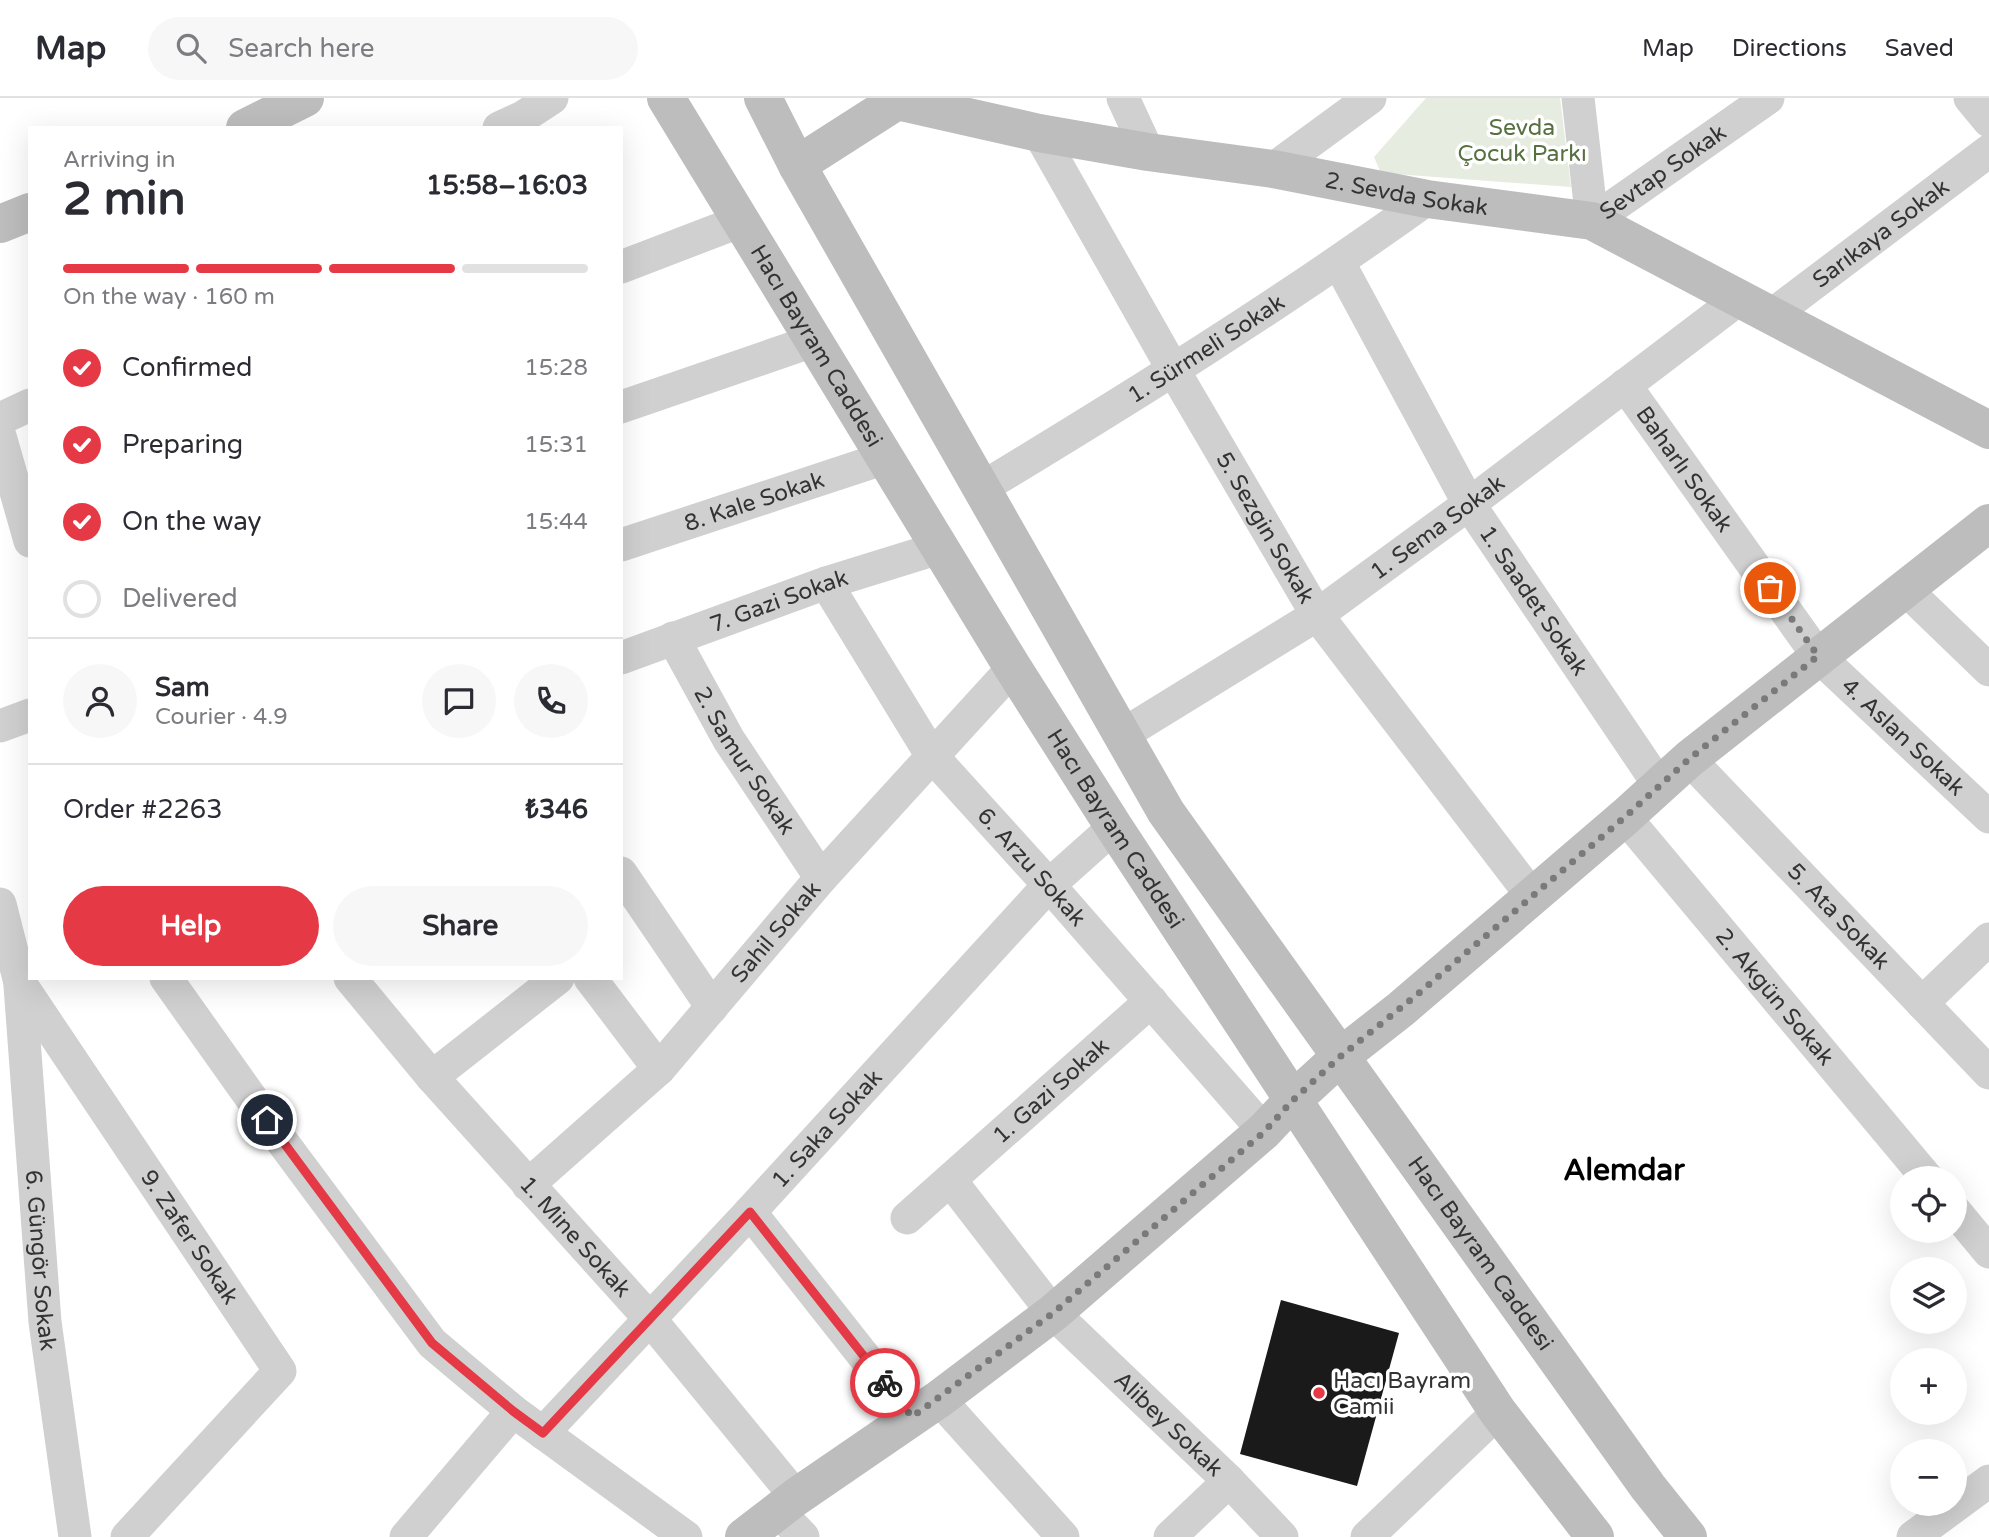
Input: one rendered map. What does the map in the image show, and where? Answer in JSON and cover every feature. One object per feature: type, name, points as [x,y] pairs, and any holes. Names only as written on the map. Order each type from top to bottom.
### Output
[{"type":"main road","points":[[251,126],[305,98]]},
{"type":"main road","name":"Hacı Bayram Caddesi","points":[[666,98],[939,548],[1114,827],[1498,1412],[1581,1532]]},
{"type":"main road","name":"Hacı Bayram Caddesi","points":[[763,98],[797,165],[1166,812],[1648,1488],[1688,1537]]},
{"type":"main road","name":"2. Sevda Sokak","points":[[797,165],[896,100],[1039,133],[1148,152],[1273,169],[1427,199],[1592,221],[1989,430]]},
{"type":"main road","points":[[0,224],[28,213]]},
{"type":"main road","points":[[744,1537],[792,1515],[926,1408],[1053,1313],[1264,1132],[1293,1100],[1341,1056],[1401,1009],[1689,759],[1989,523]]},
{"type":"street","points":[[503,126],[552,98]]},
{"type":"street","points":[[1123,98],[1148,152]]},
{"type":"street","points":[[1273,169],[1370,98]]},
{"type":"street","points":[[1578,98],[1592,221]]},
{"type":"street","name":"Sevtap Sokak","points":[[1592,221],[1768,98]]},
{"type":"street","points":[[1970,98],[1989,121]]},
{"type":"street","name":"5. Sezgin Sokak","points":[[1039,133],[1317,615],[1532,896]]},
{"type":"street","name":"Sarıkaya Sokak","points":[[1756,307],[1989,150]]},
{"type":"street","name":"1. Sürmeli Sokak","points":[[980,489],[1174,371],[1339,263],[1427,199]]},
{"type":"street","points":[[623,266],[741,221]]},
{"type":"street","name":"1. Saadet Sokak","points":[[1339,263],[1469,504],[1659,785]]},
{"type":"street","name":"1. Sema Sokak","points":[[1122,735],[1317,615],[1469,504],[1625,384],[1756,307]]},
{"type":"street","points":[[623,406],[813,341]]},
{"type":"street","name":"Baharlı Sokak","points":[[1625,384],[1818,656]]},
{"type":"street","points":[[0,419],[28,406]]},
{"type":"street","points":[[0,436],[28,534]]},
{"type":"street","name":"8. Kale Sokak","points":[[623,544],[885,458]]},
{"type":"street","name":"7. Gazi Sokak","points":[[623,657],[826,583],[939,548]]},
{"type":"street","name":"6. Arzu Sokak","points":[[826,583],[932,756],[1049,885],[1264,1132]]},
{"type":"street","points":[[1903,588],[1989,670]]},
{"type":"street","name":"2. Samur Sokak","points":[[673,638],[729,740],[821,878]]},
{"type":"street","name":"4. Aslan Sokak","points":[[1818,656],[1989,817]]},
{"type":"street","name":"Sahil Sokak","points":[[528,1185],[659,1069],[821,878],[1013,668]]},
{"type":"street","points":[[0,726],[28,716]]},
{"type":"street","name":"5. Ata Sokak","points":[[1689,759],[1989,1073]]},
{"type":"street","name":"2. Akgün Sokak","points":[[1625,817],[1917,1166]]},
{"type":"street","name":"1. Saka Sokak","points":[[543,1433],[750,1212],[1049,885],[1114,827]]},
{"type":"street","points":[[623,876],[712,1007]]},
{"type":"street","name":"9. Zafer Sokak","points":[[0,904],[19,983],[280,1371],[127,1537]]},
{"type":"street","points":[[1922,1003],[1989,939]]},
{"type":"street","points":[[167,980],[281,1140],[432,1343],[513,1411],[686,1537]]},
{"type":"street","name":"1. Mine Sokak","points":[[352,980],[432,1077],[650,1319],[792,1515]]},
{"type":"street","points":[[432,1077],[555,980]]},
{"type":"street","points":[[592,980],[659,1069]]},
{"type":"street","name":"6. Güngör Sokak","points":[[19,983],[45,1322],[75,1537]]},
{"type":"street","name":"1. Gazi Sokak","points":[[908,1217],[1151,1001]]},
{"type":"street","points":[[951,1181],[1053,1313]]},
{"type":"street","points":[[750,1212],[926,1408],[1063,1537]]},
{"type":"street","points":[[1967,1226],[1989,1252]]},
{"type":"street","name":"Alibey Sokak","points":[[1053,1313],[1229,1481],[1282,1537]]},
{"type":"street","points":[[406,1537],[513,1411]]},
{"type":"street","points":[[1367,1537],[1498,1412]]},
{"type":"street","points":[[1170,1537],[1229,1481]]},
{"type":"street","points":[[1913,1537],[1989,1481]]},
{"type":"green space","name":"Sevda Çocuk Parkı","points":[[1426,98],[1560,98],[1571,187],[1381,173],[1374,157]]},
{"type":"building","name":"Hacı Bayram Camii","points":[[1281,1300],[1399,1333],[1357,1486],[1240,1454]]},
{"type":"way so far","points":[[885,1383],[912,1417],[1053,1313],[1264,1132],[1293,1100],[1341,1056],[1401,1009],[1689,759],[1818,656],[1770,588]]},
{"type":"place","name":"Hacı Bayram Camii","points":[[1319,1393]]},
{"type":"district","name":"Alemdar","points":[[1624,1170]]},
{"type":"route","points":[[267,1120],[432,1343],[543,1433],[750,1212],[885,1383]]}]
